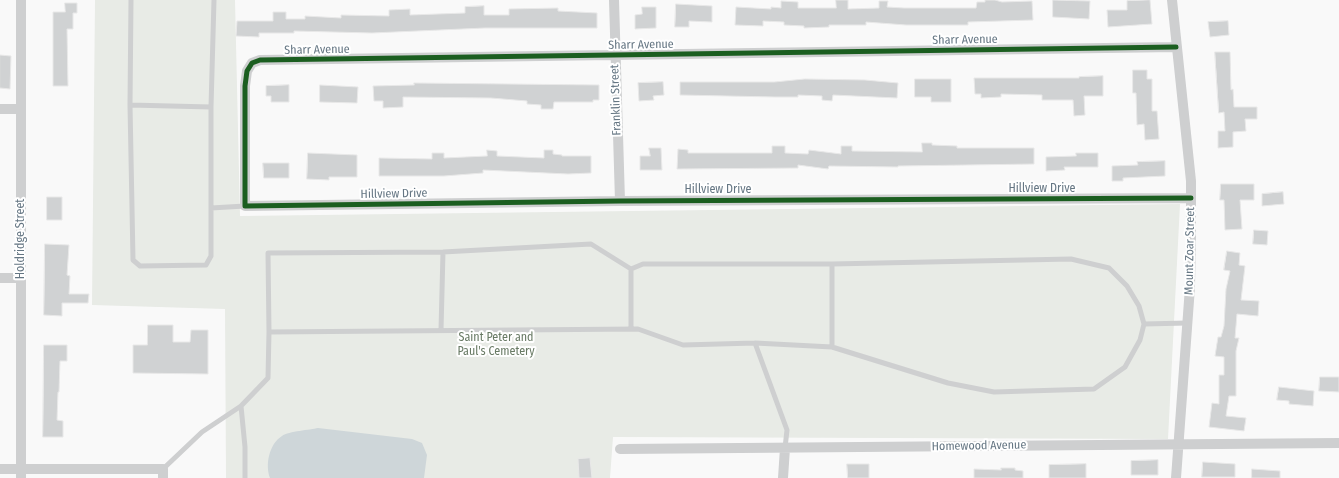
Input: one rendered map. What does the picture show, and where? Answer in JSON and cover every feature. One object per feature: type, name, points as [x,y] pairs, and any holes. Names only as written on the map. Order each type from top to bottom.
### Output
[{"type":"street","name":"Holdridge Street","points":[[21,473],[22,0]]},
{"type":"street","name":"Franklin Street","points":[[614,0],[620,201]]},
{"type":"street","name":"Mount Zoar Street","points":[[1172,0],[1191,181],[1190,287],[1176,478]]},
{"type":"street","name":"Sharr Avenue","points":[[245,206],[245,86],[247,71],[252,63],[260,60],[1176,47]]},
{"type":"street","points":[[0,109],[21,109]]},
{"type":"street","name":"Hillview Drive","points":[[245,206],[620,201],[1191,198]]},
{"type":"street","points":[[0,278],[21,278]]},
{"type":"street","name":"Homewood Avenue","points":[[620,449],[1339,443]]},
{"type":"street","points":[[783,478],[785,448]]},
{"type":"street","points":[[0,469],[21,473],[163,473]]},
{"type":"lane","points":[[131,0],[130,105],[133,260],[140,266],[206,265],[211,256],[211,107],[214,0]]},
{"type":"lane","points":[[130,105],[211,107]]},
{"type":"lane","points":[[211,208],[245,206]]},
{"type":"lane","points":[[163,473],[202,432],[241,406],[268,378],[268,252],[443,252],[591,244],[631,269]]},
{"type":"lane","points":[[441,330],[443,252]]},
{"type":"lane","points":[[269,332],[638,329],[683,345],[756,343],[832,347],[948,383],[994,392],[1094,389],[1125,367],[1140,340],[1144,324],[1140,306],[1127,286],[1109,268],[1071,259],[832,264],[643,264],[631,269]]},
{"type":"lane","points":[[832,264],[832,347]]},
{"type":"lane","points":[[631,269],[631,329]]},
{"type":"lane","points":[[1144,324],[1187,323]]},
{"type":"lane","points":[[756,343],[787,430],[785,448]]},
{"type":"lane","points":[[241,406],[245,447],[245,478]]},
{"type":"green space","name":"Saint Peter and Paul's Cemetery","points":[[95,0],[235,0],[240,216],[1180,204],[1168,439],[613,437],[610,478],[226,478],[225,309],[92,305]]},
{"type":"shaded area","points":[[318,428],[412,439],[422,443],[427,455],[424,478],[270,478],[268,461],[274,444],[285,434]]},
{"type":"building","points":[[836,0],[848,0],[848,9],[879,8],[879,1],[888,1],[887,7],[976,8],[977,2],[985,2],[985,0],[1002,2],[1032,1],[1033,20],[968,22],[968,25],[906,25],[866,22],[866,25],[829,25],[829,27],[804,28],[804,26],[784,25],[784,22],[763,21],[763,26],[735,25],[736,7],[771,9],[771,7],[781,8],[781,1],[798,2],[798,8],[836,8]]},
{"type":"building","points":[[1053,0],[1090,1],[1089,19],[1053,17]]},
{"type":"building","points":[[1150,0],[1152,24],[1108,27],[1107,10],[1127,10],[1127,1]]},
{"type":"building","points":[[65,3],[77,3],[77,13],[73,13],[73,29],[67,29],[68,86],[53,86],[53,12],[65,12]]},
{"type":"building","points":[[676,4],[712,6],[712,22],[689,21],[689,27],[675,27]]},
{"type":"building","points":[[484,6],[484,15],[509,15],[509,9],[558,8],[558,11],[597,13],[597,28],[485,28],[372,33],[294,31],[294,33],[259,33],[259,37],[236,36],[237,21],[273,21],[273,12],[286,12],[286,19],[305,19],[305,16],[341,18],[341,15],[389,16],[389,10],[410,9],[410,15],[465,13],[465,7]]},
{"type":"building","points":[[642,7],[656,7],[656,28],[635,29],[635,15],[642,14]]},
{"type":"building","points":[[1228,21],[1229,35],[1210,37],[1208,22]]},
{"type":"building","points":[[1215,52],[1230,52],[1231,90],[1233,89],[1234,107],[1257,107],[1257,119],[1245,119],[1246,131],[1233,132],[1233,147],[1218,148],[1218,131],[1225,131],[1224,112],[1219,113]]},
{"type":"building","points":[[0,55],[11,56],[10,89],[0,88]]},
{"type":"building","points":[[1133,70],[1147,70],[1147,79],[1152,79],[1152,111],[1157,111],[1159,139],[1145,140],[1144,124],[1137,125],[1136,93],[1133,93]]},
{"type":"building","points":[[1103,76],[1103,96],[1084,96],[1085,115],[1074,116],[1073,100],[1042,100],[1042,95],[1001,94],[1001,97],[981,98],[981,94],[975,94],[974,78],[1079,78]]},
{"type":"building","points":[[805,79],[865,80],[898,83],[897,98],[833,95],[832,101],[822,100],[822,96],[798,95],[798,97],[775,97],[680,95],[680,82],[774,82]]},
{"type":"building","points":[[915,79],[951,79],[951,102],[931,102],[931,97],[915,97]]},
{"type":"building","points":[[663,82],[664,95],[653,96],[654,100],[639,101],[638,83]]},
{"type":"building","points":[[414,83],[599,85],[599,100],[593,100],[593,102],[554,102],[553,109],[541,109],[541,105],[527,104],[527,101],[491,98],[403,97],[403,107],[383,108],[383,101],[374,101],[373,86],[414,85]]},
{"type":"building","points":[[289,85],[289,102],[271,102],[271,96],[266,96],[266,86]]},
{"type":"building","points":[[320,85],[358,87],[357,103],[320,102]]},
{"type":"building","points":[[922,143],[957,146],[957,148],[1034,148],[1034,164],[898,167],[829,166],[828,169],[798,165],[798,168],[677,169],[678,149],[688,150],[688,153],[772,153],[772,146],[785,146],[785,153],[808,154],[809,150],[841,154],[841,146],[852,146],[852,151],[922,152]]},
{"type":"building","points":[[649,148],[661,148],[662,170],[640,170],[640,156],[650,156]]},
{"type":"building","points":[[487,150],[497,151],[497,156],[544,158],[544,150],[553,150],[553,154],[562,156],[591,156],[591,173],[568,174],[483,170],[483,173],[444,176],[379,176],[379,158],[432,159],[432,153],[444,153],[444,158],[487,156]]},
{"type":"building","points":[[308,153],[357,155],[357,177],[329,177],[329,180],[307,179]]},
{"type":"building","points":[[1076,153],[1098,153],[1098,167],[1064,167],[1065,170],[1046,171],[1046,157],[1076,156]]},
{"type":"building","points":[[1165,161],[1165,176],[1123,178],[1123,181],[1112,181],[1112,166],[1138,165],[1137,162]]},
{"type":"building","points":[[263,163],[289,163],[289,178],[264,178]]},
{"type":"building","points":[[1221,184],[1254,184],[1254,200],[1240,200],[1242,229],[1225,230],[1224,200],[1220,200]]},
{"type":"building","points":[[1283,192],[1284,204],[1262,206],[1262,194]]},
{"type":"building","points":[[47,197],[62,197],[62,220],[47,220]]},
{"type":"building","points":[[1254,230],[1268,231],[1267,245],[1253,244]]},
{"type":"building","points":[[45,244],[69,245],[67,275],[70,276],[69,294],[89,294],[88,303],[62,303],[62,316],[44,315]]},
{"type":"building","points":[[1227,251],[1240,253],[1239,265],[1245,266],[1241,300],[1259,301],[1258,316],[1237,314],[1235,338],[1239,338],[1236,351],[1236,396],[1229,396],[1226,416],[1246,418],[1244,431],[1209,427],[1212,403],[1219,404],[1219,375],[1224,375],[1224,357],[1215,356],[1218,337],[1221,337],[1224,326],[1226,289],[1230,271],[1224,270]]},
{"type":"building","points":[[148,325],[173,325],[173,342],[190,342],[191,330],[208,330],[208,374],[133,373],[133,345],[147,345]]},
{"type":"building","points":[[44,345],[67,345],[67,361],[60,361],[58,392],[57,420],[63,421],[63,437],[43,437]]},
{"type":"building","points":[[1320,377],[1339,377],[1339,392],[1319,391]]},
{"type":"building","points":[[1279,387],[1314,391],[1313,406],[1289,404],[1289,401],[1277,400]]},
{"type":"building","points":[[590,458],[592,478],[579,478],[578,459]]},
{"type":"building","points":[[1158,460],[1158,475],[1131,475],[1131,461]]},
{"type":"building","points":[[1203,462],[1235,464],[1235,477],[1202,477]]},
{"type":"building","points":[[847,464],[869,464],[869,478],[848,478]]},
{"type":"building","points":[[1086,464],[1086,478],[1049,478],[1049,465]]},
{"type":"building","points":[[1001,468],[1015,468],[1015,470],[1023,471],[1023,478],[974,478],[974,469],[1001,470]]},
{"type":"building","points":[[1252,469],[1280,471],[1280,478],[1252,478]]},
{"type":"cycle path","points":[[1176,47],[260,60],[252,63],[247,71],[245,86],[245,206],[620,201],[1191,198]]}]
